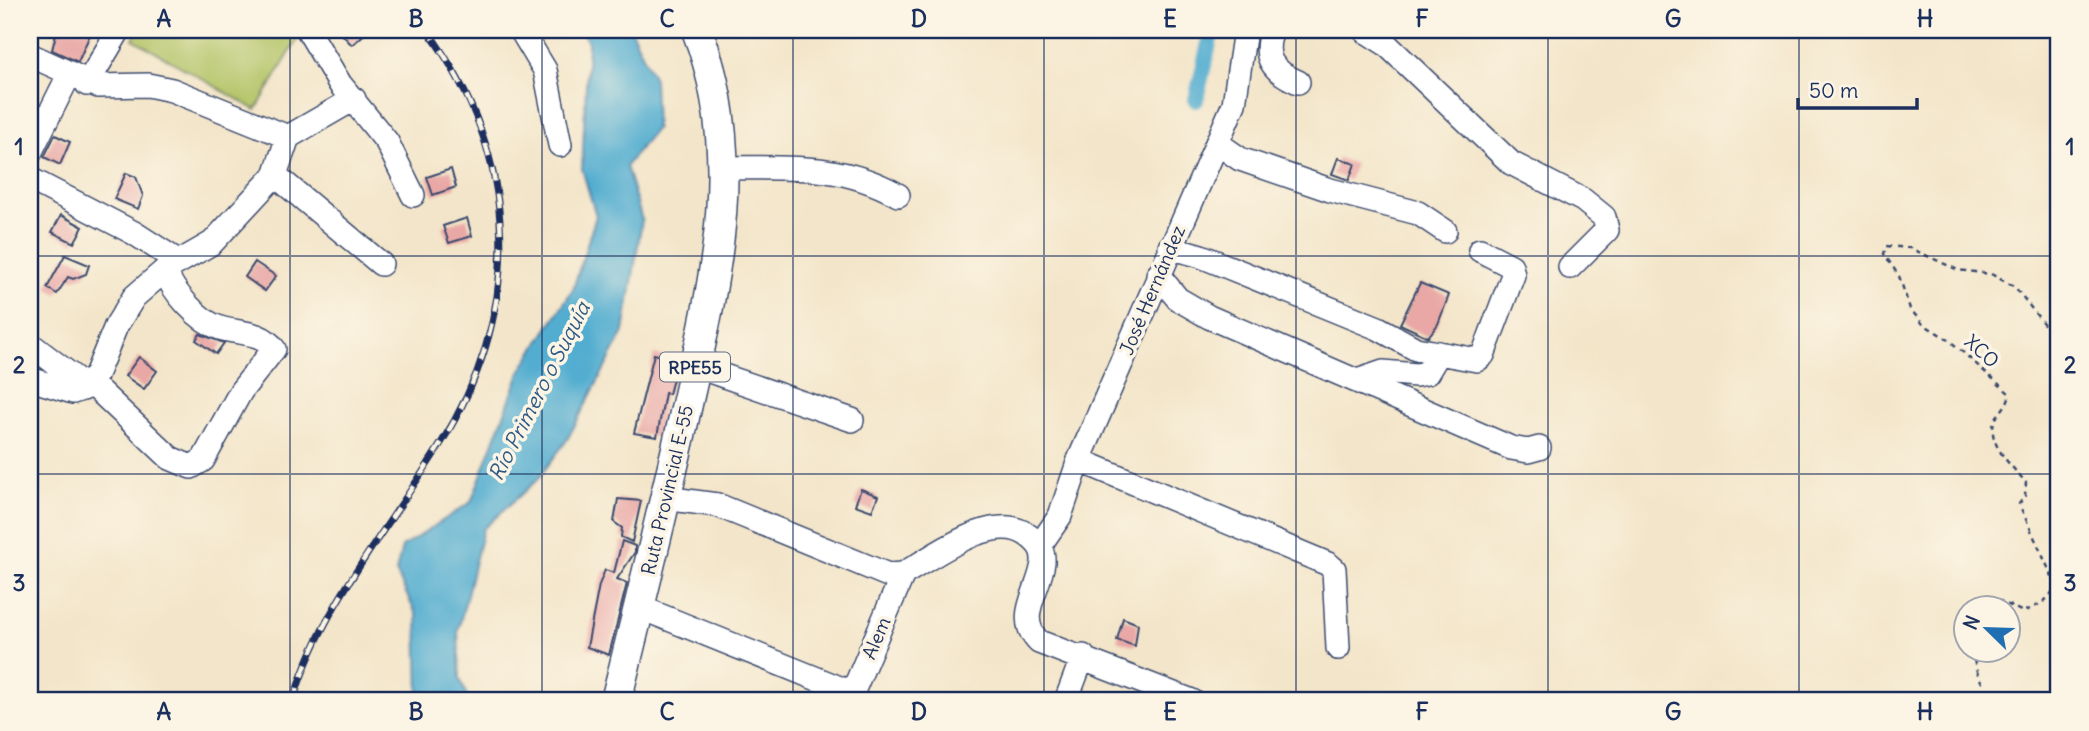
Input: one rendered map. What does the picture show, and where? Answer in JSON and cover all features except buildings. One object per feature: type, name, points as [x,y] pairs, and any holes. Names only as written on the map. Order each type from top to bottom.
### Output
[{"type":"main road","name":"Ruta Provincial E-55","points":[[616,701],[665,498],[718,255],[724,168],[718,108],[697,30]]},
{"type":"street","points":[[30,153],[78,80],[119,30]]},
{"type":"street","points":[[308,30],[340,84],[355,99],[387,142],[413,195]]},
{"type":"street","points":[[521,30],[545,70],[560,145]]},
{"type":"street","name":"José Hernández","points":[[1040,545],[1060,516],[1079,460],[1234,104],[1240,84],[1245,30]]},
{"type":"street","points":[[1272,30],[1267,54],[1270,64],[1284,76],[1298,82]]},
{"type":"street","points":[[1364,30],[1386,44],[1511,163],[1583,200],[1604,217],[1607,230],[1570,267]]},
{"type":"street","points":[[30,55],[78,80],[103,87],[160,86],[191,96],[288,137]]},
{"type":"street","points":[[30,379],[66,392],[87,386],[125,309],[172,266],[212,243],[275,175],[288,137],[355,99]]},
{"type":"street","points":[[1217,143],[1240,159],[1330,190],[1418,213],[1445,230]]},
{"type":"street","points":[[724,168],[821,169],[853,174],[898,195]]},
{"type":"street","points":[[275,175],[380,264]]},
{"type":"street","points":[[30,179],[134,233],[172,266],[174,292],[218,328],[247,332],[271,345],[273,355],[241,391],[203,460],[191,467],[170,458],[87,386],[30,344]]},
{"type":"street","points":[[1170,247],[1201,256],[1378,328],[1416,349],[1478,360],[1487,344],[1513,275],[1511,266],[1480,250]]},
{"type":"street","points":[[1158,275],[1178,299],[1191,308],[1511,449],[1528,451],[1539,448]]},
{"type":"street","points":[[1357,381],[1383,372],[1416,375],[1427,373],[1439,353]]},
{"type":"street","points":[[695,366],[852,420]]},
{"type":"street","points":[[1079,460],[1328,564],[1334,569],[1338,648]]},
{"type":"street","points":[[665,498],[717,505],[888,575],[903,574],[991,527],[1009,526],[1025,533],[1040,545],[1043,561],[1026,620],[1039,642],[1083,656],[1192,701]]},
{"type":"street","name":"Alem","points":[[851,697],[903,574]]},
{"type":"street","points":[[639,607],[851,697]]},
{"type":"street","points":[[1066,701],[1083,656]]},
{"type":"path","name":"XCO","points":[[2022,612],[2043,603],[2056,584],[2019,504],[2025,496],[2026,482],[1997,446],[1994,425],[1997,417],[2006,410],[2010,394],[2007,389],[1996,386],[1993,376],[1985,375],[1949,340],[1923,324],[1910,309],[1899,276],[1884,254],[1886,246],[1910,247],[1958,270],[1992,274],[2015,287],[2059,344]]},
{"type":"path","points":[[1973,664],[1991,697],[1999,701]]},
{"type":"green space","points":[[138,30],[303,30],[256,110],[133,39]]},
{"type":"water","name":"Río Primero o Suquía","points":[[580,30],[631,30],[654,79],[656,128],[626,166],[642,220],[624,332],[567,440],[537,480],[483,529],[458,631],[460,679],[469,701],[419,701],[417,616],[396,572],[402,547],[471,502],[521,370],[573,289],[596,216],[582,169],[588,42]]},
{"type":"waterway","points":[[1196,100],[1212,30]]},
{"type":"railway","points":[[293,701],[321,632],[339,600],[440,445],[468,394],[487,341],[498,288],[501,235],[495,182],[481,130],[458,79],[427,30]]}]
